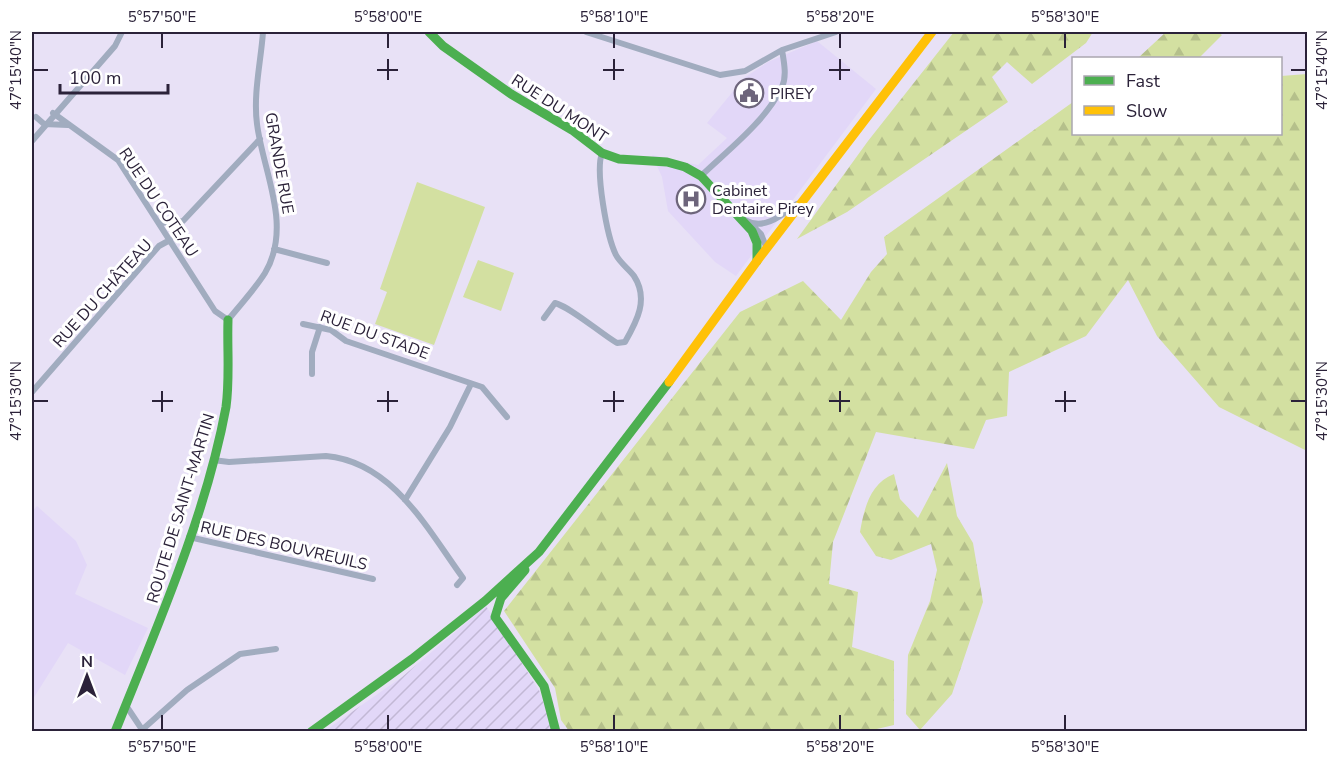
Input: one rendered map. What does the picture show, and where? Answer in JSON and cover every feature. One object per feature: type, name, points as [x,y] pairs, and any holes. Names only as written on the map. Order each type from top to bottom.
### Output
[{"type":"main road","name":"RUE DU MONT","points":[[429,32],[443,46],[511,94],[572,130],[602,153],[619,159],[667,162],[685,167],[701,176],[746,221]]},
{"type":"main road","points":[[556,732],[544,686],[495,617],[494,611],[638,425],[757,261],[932,32]]},
{"type":"main road","points":[[746,221],[755,236],[757,261]]},
{"type":"main road","name":"ROUTE DE SAINT-MARTIN","points":[[115,732],[175,583],[213,460],[226,405],[228,320]]},
{"type":"main road","points":[[311,732],[412,659],[485,601],[539,552]]},
{"type":"street","points":[[32,141],[53,113],[115,46],[122,32]]},
{"type":"street","name":"GRANDE RUE","points":[[228,320],[264,274],[274,249],[276,222],[256,106],[263,32]]},
{"type":"street","points":[[586,32],[720,75],[745,71],[782,50],[836,32]]},
{"type":"street","points":[[701,176],[746,134],[783,86],[785,71],[782,50]]},
{"type":"street","points":[[34,118],[53,113]]},
{"type":"street","name":"RUE DU COTEAU","points":[[53,113],[118,160],[215,311],[228,320]]},
{"type":"street","points":[[34,118],[44,124],[70,125]]},
{"type":"street","points":[[160,223],[183,220],[260,139]]},
{"type":"street","points":[[543,318],[555,303],[565,306],[589,326],[617,343],[625,342],[638,319],[641,302],[639,285],[616,256],[611,241],[601,186],[599,159],[602,153]]},
{"type":"street","points":[[746,221],[768,222],[803,201]]},
{"type":"street","points":[[746,221],[761,234],[767,249]]},
{"type":"street","name":"RUE DU CHÂTEAU","points":[[32,392],[159,246],[170,240]]},
{"type":"street","points":[[274,249],[327,263]]},
{"type":"street","name":"RUE DU STADE","points":[[303,324],[338,333],[345,341],[482,387],[507,417]]},
{"type":"street","points":[[312,374],[312,352],[320,327]]},
{"type":"street","points":[[405,500],[450,427],[471,384]]},
{"type":"street","points":[[213,460],[230,462],[338,457],[372,472],[405,500],[430,528],[463,578],[457,585]]},
{"type":"street","name":"RUE DES BOUVREUILS","points":[[189,537],[373,579]]},
{"type":"street","points":[[127,707],[143,730],[188,690],[240,654],[276,649]]},
{"type":"shaded area","points":[[817,41],[876,89],[736,276],[715,262],[668,211],[662,177],[652,155],[698,165],[727,138],[707,123],[744,78],[768,62]]},
{"type":"shaded area","points":[[37,506],[76,541],[87,565],[75,594],[148,628],[125,675],[68,643],[33,699],[32,512]]},
{"type":"shaded area","points":[[486,606],[540,692],[553,732],[323,732],[402,677]]},
{"type":"green space","points":[[954,32],[1093,32],[1086,43],[1032,84],[1007,62],[992,77],[1008,102],[847,212],[797,239],[868,141]]},
{"type":"green space","points":[[1166,32],[1218,32],[1222,35],[1200,57],[1139,57]]},
{"type":"green space","points":[[1307,74],[1307,451],[1219,407],[1157,336],[1128,280],[1086,336],[1009,372],[1007,416],[986,420],[974,449],[876,432],[833,542],[829,584],[858,592],[852,647],[894,661],[894,725],[864,732],[569,731],[561,720],[555,688],[504,611],[740,312],[803,281],[841,320],[871,272],[887,254],[884,237],[1072,103],[1072,135],[1282,135],[1282,76]]},
{"type":"green space","points":[[417,182],[485,207],[434,345],[375,324],[387,292],[380,289]]},
{"type":"green space","points":[[478,260],[514,273],[501,311],[463,297]]},
{"type":"green space","points":[[947,463],[957,516],[973,543],[983,602],[952,694],[920,730],[906,714],[908,655],[930,601],[937,570],[931,544],[891,560],[876,556],[860,532],[870,498],[874,490],[886,478],[894,474],[900,499],[918,518]]},
{"type":"traffic: fast","points":[[429,32],[443,46],[511,94],[572,130],[602,153],[619,159],[667,162],[685,167],[701,176],[752,231],[757,243],[757,261]]},
{"type":"traffic: fast","points":[[115,732],[163,613],[206,489],[226,407],[228,320]]},
{"type":"traffic: fast","points":[[311,732],[412,659],[485,601],[539,552],[669,382]]},
{"type":"traffic: fast","points":[[525,570],[501,598],[495,617],[544,686],[556,732]]},
{"type":"traffic: slow","points":[[669,382],[757,261],[932,32]]},
{"type":"place","name":"PIREY","points":[[749,93]]},
{"type":"place","name":"Cabinet Dentaire Pirey","points":[[691,199]]}]
